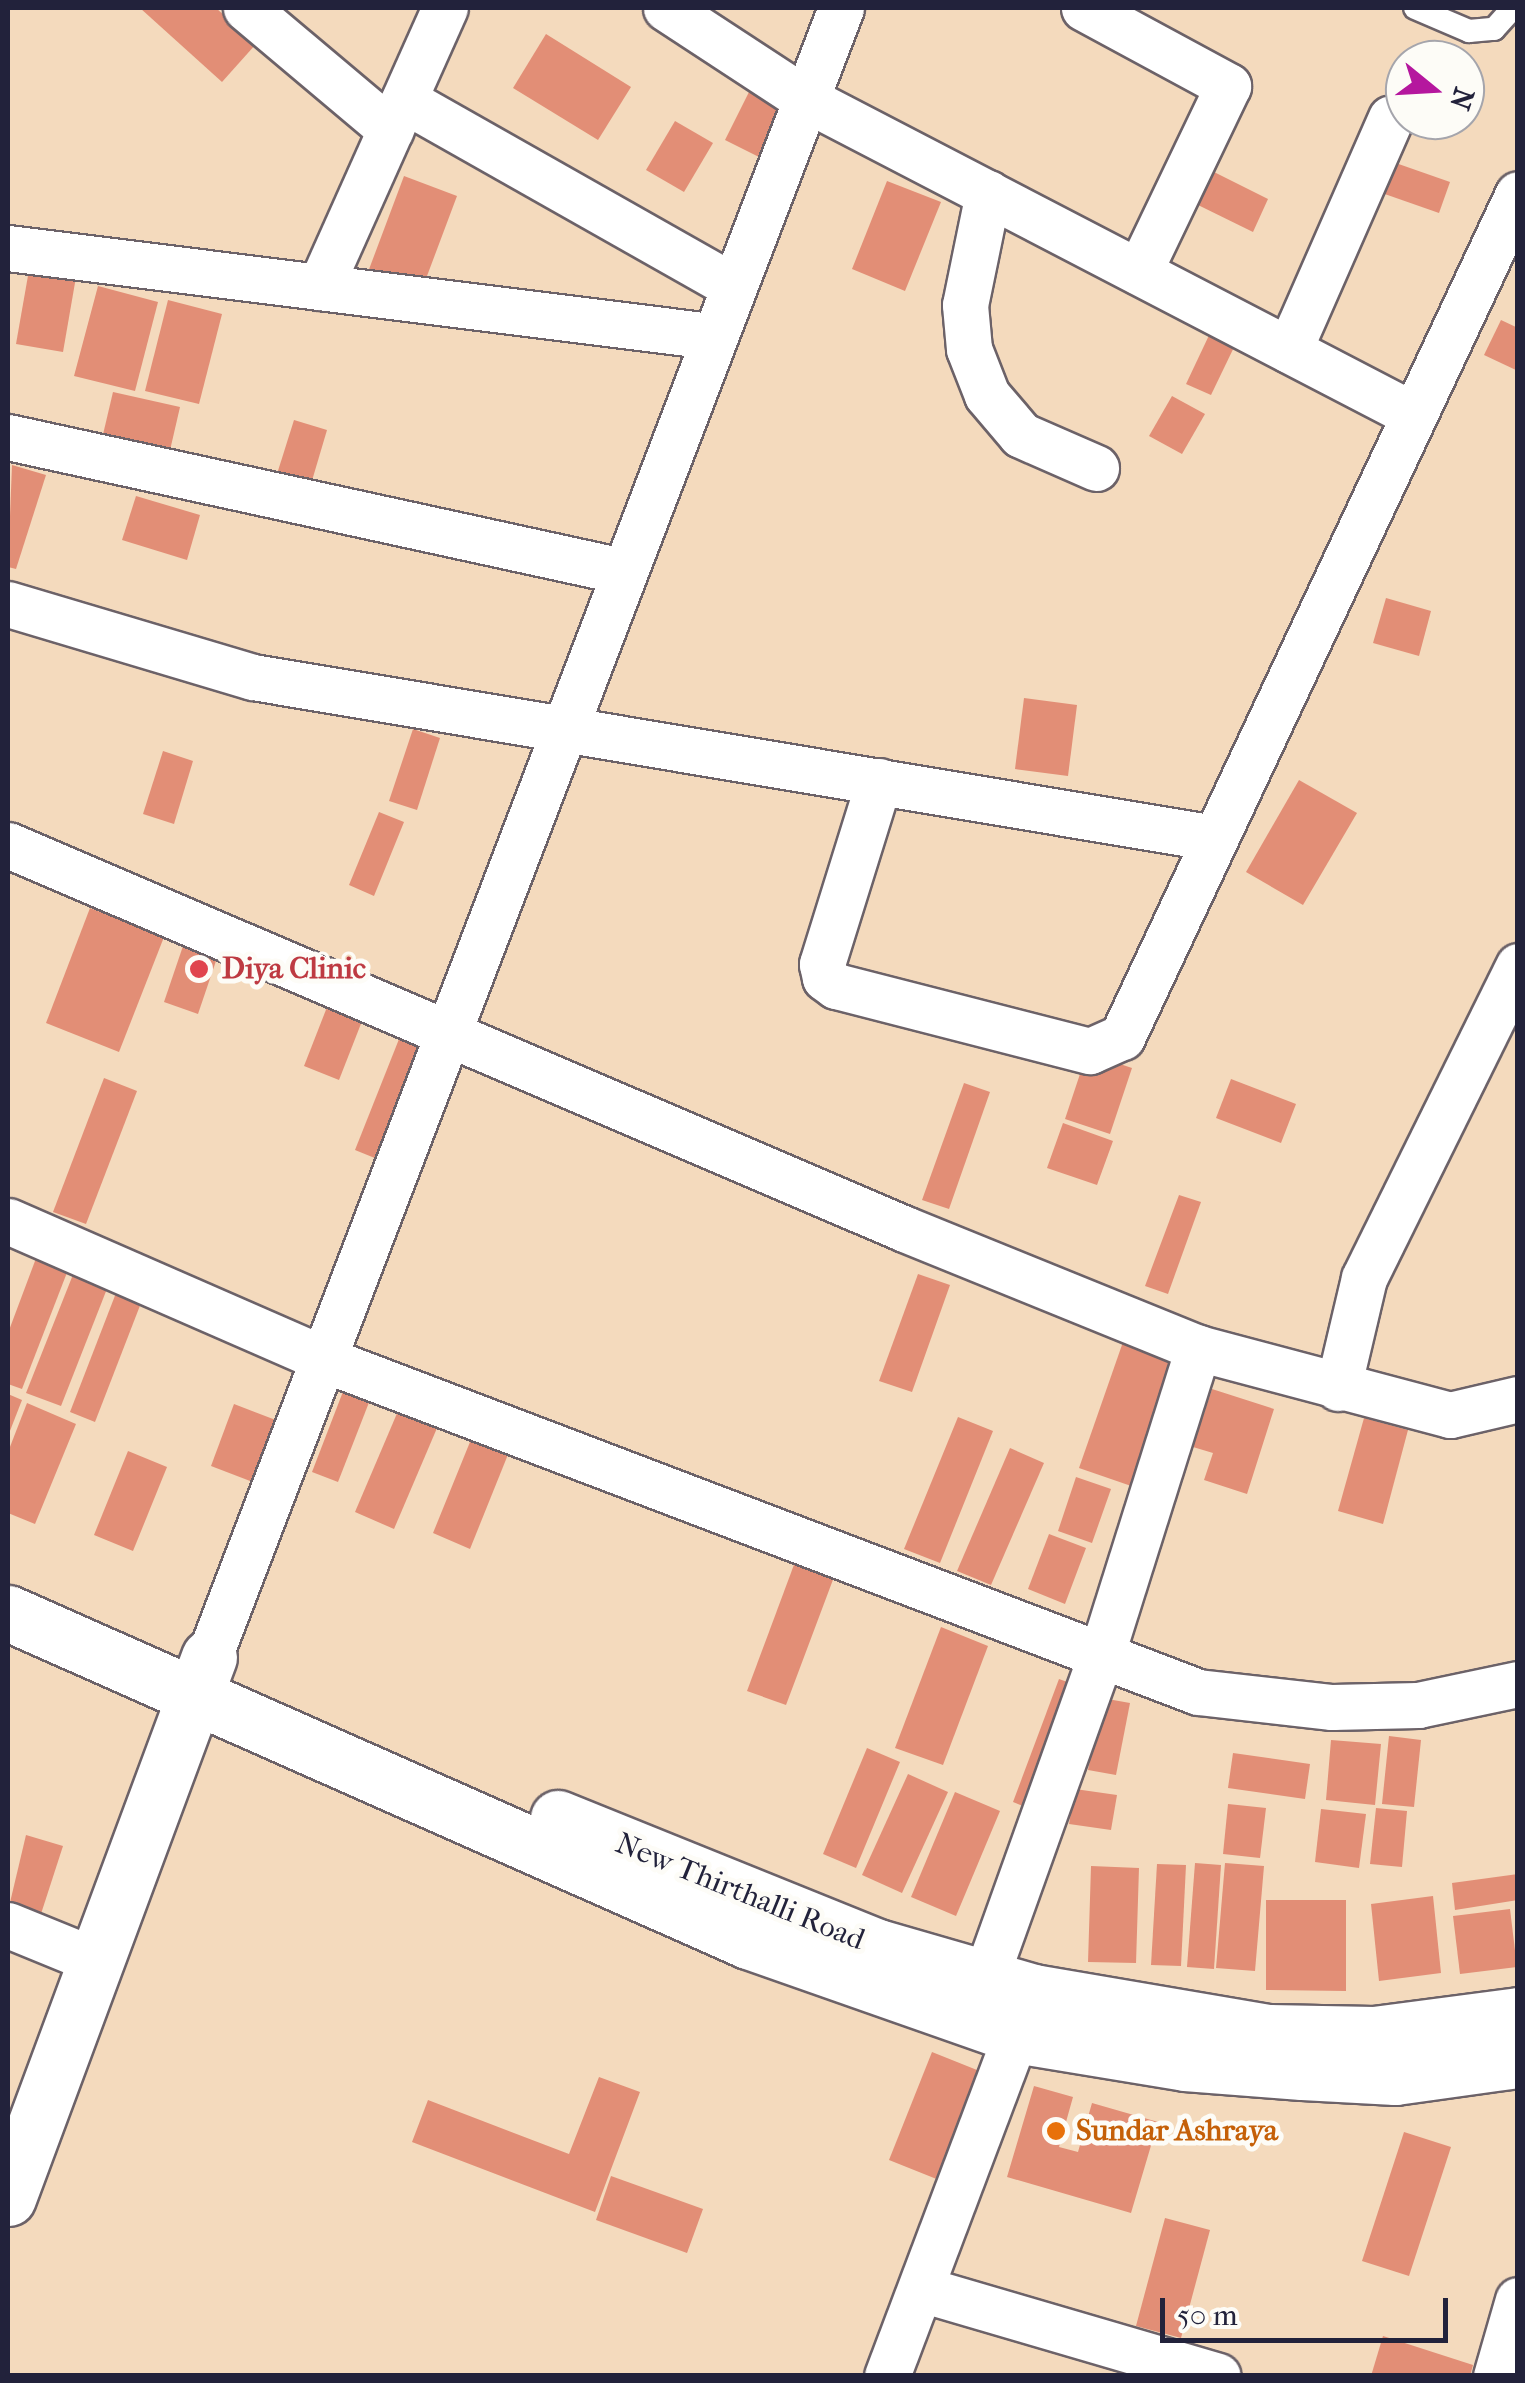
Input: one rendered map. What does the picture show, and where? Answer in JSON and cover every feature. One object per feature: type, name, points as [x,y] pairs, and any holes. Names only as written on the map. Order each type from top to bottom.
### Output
[{"type":"main road","name":"New Thirthalli Road","points":[[8,1573],[203,1675],[878,1947],[986,1979],[1269,2032],[1374,2034],[1518,2014]]},
{"type":"main road","points":[[8,1614],[203,1675],[748,1941],[1016,2035],[1186,2062],[1395,2077],[1518,2060]]},
{"type":"main road","points":[[8,2198],[203,1675]]},
{"type":"street","points":[[246,8],[397,115],[730,285]]},
{"type":"street","points":[[320,288],[446,8]]},
{"type":"street","points":[[666,8],[802,97],[1410,412]]},
{"type":"street","points":[[203,1675],[451,1036],[730,285],[802,97],[841,8]]},
{"type":"street","points":[[1084,8],[1228,86],[1138,272]]},
{"type":"street","points":[[1289,350],[1385,134]]},
{"type":"street","points":[[988,194],[965,306],[968,348],[981,380],[1021,434],[1096,468]]},
{"type":"street","points":[[879,781],[822,964],[825,978],[836,986],[1090,1051],[1122,1037],[1410,412],[1518,194]]},
{"type":"street","points":[[8,248],[711,336]]},
{"type":"street","points":[[8,437],[622,571]]},
{"type":"street","points":[[8,604],[253,677],[563,733],[1214,838]]},
{"type":"street","points":[[8,845],[451,1036],[1198,1348],[1450,1415],[1518,1398]]},
{"type":"street","points":[[1338,1388],[1364,1278],[1518,966]]},
{"type":"street","points":[[8,1221],[326,1360],[1198,1692],[1332,1707],[1418,1705],[1518,1684]]},
{"type":"street","points":[[986,1979],[1102,1653],[1198,1348]]},
{"type":"street","points":[[8,1925],[96,1960]]},
{"type":"street","points":[[887,2376],[1016,2035]]},
{"type":"street","points":[[920,2289],[1086,2357],[1218,2376]]},
{"type":"street","points":[[1496,2376],[1518,2300]]},
{"type":"lane","points":[[1415,8],[1469,31],[1494,29],[1513,8]]},
{"type":"building","points":[[140,8],[216,8],[256,44],[222,82]]},
{"type":"building","points":[[546,34],[631,87],[598,140],[513,88]]},
{"type":"building","points":[[752,86],[794,108],[767,161],[725,140]]},
{"type":"building","points":[[675,121],[713,143],[684,192],[646,170]]},
{"type":"building","points":[[1390,161],[1450,182],[1439,213],[1379,192]]},
{"type":"building","points":[[1214,172],[1268,199],[1253,232],[1198,205]]},
{"type":"building","points":[[404,176],[457,196],[421,292],[368,272]]},
{"type":"building","points":[[887,181],[941,202],[905,291],[852,269]]},
{"type":"building","points":[[29,270],[76,277],[63,352],[16,344]]},
{"type":"building","points":[[98,286],[158,302],[135,391],[74,376]]},
{"type":"building","points":[[168,300],[222,314],[199,404],[145,391]]},
{"type":"building","points":[[1501,320],[1518,328],[1518,371],[1484,355]]},
{"type":"building","points":[[1212,329],[1237,341],[1211,395],[1186,384]]},
{"type":"building","points":[[113,392],[180,407],[168,459],[101,443]]},
{"type":"building","points":[[1172,396],[1205,414],[1182,454],[1149,436]]},
{"type":"building","points":[[294,420],[327,430],[311,484],[277,474]]},
{"type":"building","points":[[12,465],[46,475],[16,569],[8,567]]},
{"type":"building","points":[[136,496],[200,515],[187,560],[122,540]]},
{"type":"building","points":[[1386,598],[1431,611],[1419,656],[1373,643]]},
{"type":"building","points":[[1024,698],[1077,705],[1068,776],[1015,769]]},
{"type":"building","points":[[413,729],[440,738],[417,810],[389,801]]},
{"type":"building","points":[[163,751],[193,761],[174,824],[143,814]]},
{"type":"building","points":[[1299,780],[1357,813],[1303,905],[1246,872]]},
{"type":"building","points":[[379,812],[404,822],[374,896],[349,885]]},
{"type":"building","points":[[90,908],[164,937],[119,1052],[46,1023]]},
{"type":"building","points":[[183,946],[217,958],[198,1014],[164,1002]]},
{"type":"building","points":[[329,1002],[364,1016],[339,1080],[304,1066]]},
{"type":"building","points":[[405,1024],[442,1038],[392,1165],[355,1150]]},
{"type":"building","points":[[1087,1053],[1132,1068],[1110,1134],[1065,1119]]},
{"type":"building","points":[[104,1078],[137,1091],[86,1224],[53,1212]]},
{"type":"building","points":[[1231,1079],[1296,1104],[1281,1143],[1216,1118]]},
{"type":"building","points":[[964,1083],[990,1092],[949,1209],[922,1200]]},
{"type":"building","points":[[1063,1123],[1113,1141],[1097,1185],[1047,1168]]},
{"type":"building","points":[[1179,1195],[1201,1202],[1168,1294],[1145,1286]]},
{"type":"building","points":[[41,1245],[73,1257],[22,1389],[8,1384],[8,1333]]},
{"type":"building","points":[[78,1262],[112,1276],[61,1406],[26,1393]]},
{"type":"building","points":[[918,1274],[950,1285],[912,1392],[879,1381]]},
{"type":"building","points":[[116,1293],[141,1303],[95,1422],[70,1412]]},
{"type":"building","points":[[1123,1342],[1181,1362],[1137,1488],[1079,1468]]},
{"type":"building","points":[[349,1376],[375,1387],[338,1482],[312,1472]]},
{"type":"building","points":[[1212,1389],[1274,1409],[1247,1494],[1204,1480],[1213,1453],[1193,1447]]},
{"type":"building","points":[[8,1394],[22,1400],[8,1436]]},
{"type":"building","points":[[27,1403],[76,1424],[35,1524],[8,1513],[8,1452]]},
{"type":"building","points":[[234,1404],[281,1422],[258,1484],[211,1466]]},
{"type":"building","points":[[401,1404],[440,1421],[394,1529],[355,1512]]},
{"type":"building","points":[[958,1417],[993,1431],[940,1563],[904,1549]]},
{"type":"building","points":[[1364,1418],[1408,1430],[1383,1524],[1338,1511]]},
{"type":"building","points":[[472,1437],[509,1452],[470,1549],[433,1533]]},
{"type":"building","points":[[1010,1448],[1044,1463],[991,1585],[957,1571]]},
{"type":"building","points":[[128,1451],[167,1467],[133,1551],[94,1535]]},
{"type":"building","points":[[1076,1477],[1111,1489],[1092,1543],[1058,1531]]},
{"type":"building","points":[[1049,1534],[1086,1548],[1065,1604],[1028,1589]]},
{"type":"building","points":[[795,1562],[834,1577],[786,1705],[747,1691]]},
{"type":"building","points":[[941,1627],[988,1646],[943,1765],[895,1748]]},
{"type":"building","points":[[1059,1679],[1084,1688],[1038,1812],[1013,1802]]},
{"type":"building","points":[[1102,1698],[1130,1703],[1116,1775],[1088,1770]]},
{"type":"building","points":[[1389,1736],[1421,1740],[1414,1807],[1382,1804]]},
{"type":"building","points":[[1331,1740],[1381,1744],[1375,1805],[1326,1800]]},
{"type":"building","points":[[867,1748],[900,1762],[856,1868],[823,1854]]},
{"type":"building","points":[[1233,1753],[1310,1764],[1305,1799],[1228,1788]]},
{"type":"building","points":[[908,1774],[948,1792],[902,1893],[862,1875]]},
{"type":"building","points":[[1075,1789],[1117,1795],[1111,1830],[1069,1824]]},
{"type":"building","points":[[955,1792],[1000,1811],[956,1916],[911,1897]]},
{"type":"building","points":[[1228,1804],[1266,1808],[1260,1858],[1223,1854]]},
{"type":"building","points":[[1376,1808],[1407,1811],[1402,1867],[1370,1864]]},
{"type":"building","points":[[1321,1809],[1366,1814],[1359,1868],[1315,1862]]},
{"type":"building","points":[[26,1835],[63,1846],[39,1920],[8,1911]]},
{"type":"building","points":[[1195,1863],[1221,1865],[1214,1969],[1187,1967]]},
{"type":"building","points":[[1225,1863],[1264,1866],[1255,1971],[1216,1968]]},
{"type":"building","points":[[1157,1864],[1186,1865],[1181,1966],[1151,1965]]},
{"type":"building","points":[[1091,1866],[1139,1868],[1136,1963],[1088,1962]]},
{"type":"building","points":[[1518,1874],[1518,1900],[1455,1910],[1452,1883]]},
{"type":"building","points":[[1433,1896],[1441,1973],[1379,1981],[1371,1904]]},
{"type":"building","points":[[1266,1900],[1346,1900],[1346,1991],[1266,1990]]},
{"type":"building","points":[[1510,1909],[1517,1967],[1460,1974],[1453,1916]]},
{"type":"building","points":[[932,2052],[982,2072],[939,2180],[889,2160]]},
{"type":"building","points":[[599,2077],[640,2092],[595,2212],[412,2142],[428,2100],[569,2154]]},
{"type":"building","points":[[1034,2086],[1073,2097],[1059,2147],[1078,2152],[1092,2103],[1158,2122],[1131,2213],[1007,2177]]},
{"type":"building","points":[[1404,2132],[1451,2147],[1409,2276],[1362,2261]]},
{"type":"building","points":[[611,2176],[703,2209],[687,2253],[596,2220]]},
{"type":"building","points":[[1165,2218],[1210,2230],[1181,2338],[1136,2326]]},
{"type":"building","points":[[1383,2336],[1473,2365],[1470,2376],[1371,2376]]},
{"type":"place","name":"Diya Clinic","points":[[199,969]]},
{"type":"place","name":"Sundar Ashraya","points":[[1056,2131]]}]
